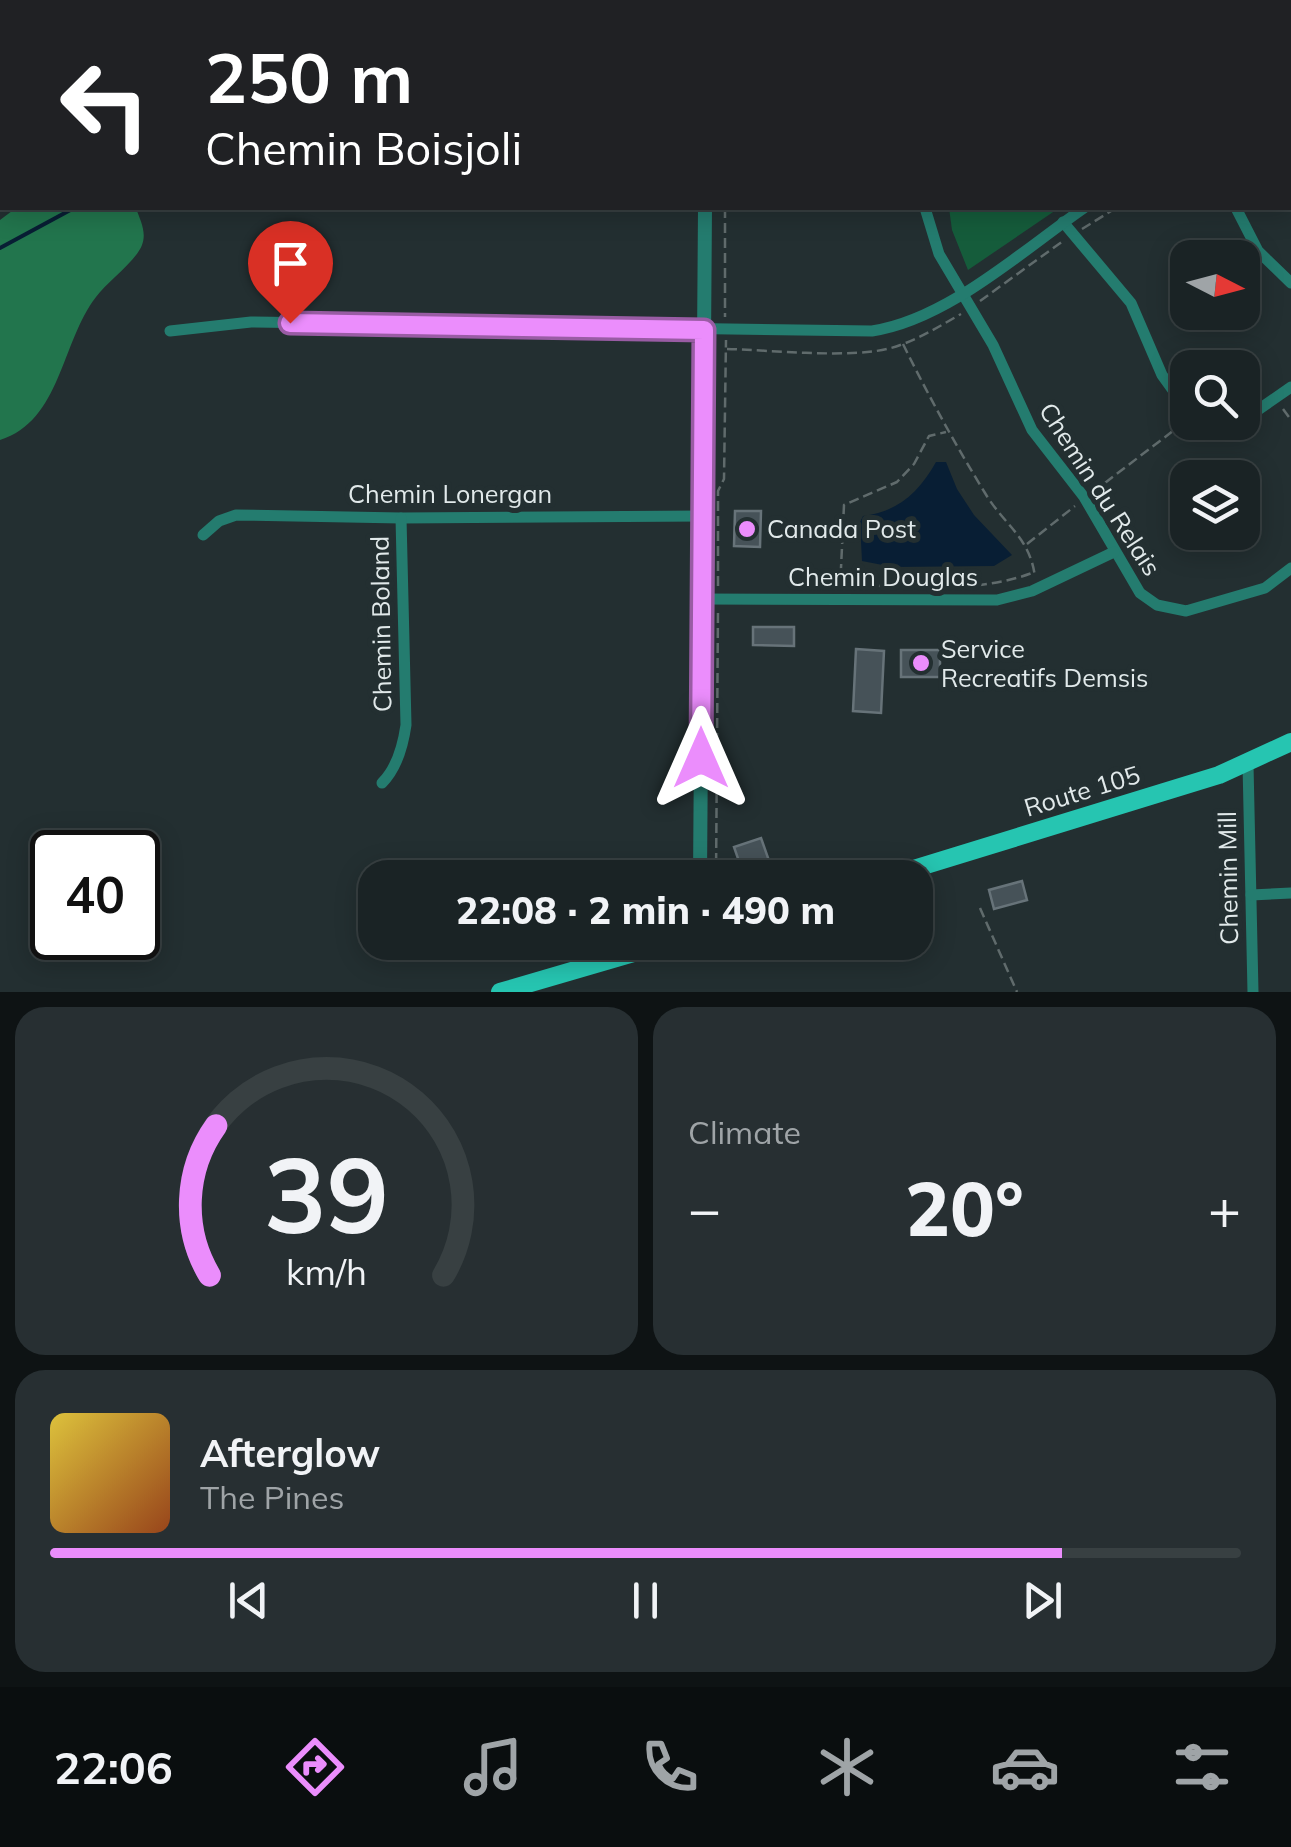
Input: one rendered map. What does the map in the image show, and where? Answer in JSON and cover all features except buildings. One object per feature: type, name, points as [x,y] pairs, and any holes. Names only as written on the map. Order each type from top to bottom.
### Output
[{"type":"main road","name":"Route 105","points":[[933,863],[1248,764],[1291,742]]},
{"type":"main road","points":[[500,992],[609,960]]},
{"type":"street","points":[[701,860],[710,599],[703,516],[705,210]]},
{"type":"street","name":"Chemin du Relais","points":[[926,210],[939,254],[993,345],[1032,430],[1085,499],[1140,593],[1157,605],[1176,611],[1199,609],[1264,588],[1291,568]]},
{"type":"street","points":[[170,331],[250,322],[846,332],[892,328],[961,293],[1081,210]]},
{"type":"street","points":[[1237,210],[1258,251],[1291,283]]},
{"type":"street","points":[[1063,222],[1126,295],[1170,386]]},
{"type":"street","points":[[1260,410],[1291,387]]},
{"type":"street","name":"Chemin Lonergan","points":[[204,536],[219,522],[236,514],[401,518],[703,516]]},
{"type":"street","name":"Chemin Boland","points":[[382,784],[392,773],[406,725],[401,518]]},
{"type":"street","name":"Chemin Douglas","points":[[710,599],[996,600],[1037,589],[1114,552]]},
{"type":"street","name":"Chemin Mill","points":[[1248,764],[1253,992]]},
{"type":"street","points":[[1251,895],[1291,893]]},
{"type":"path","points":[[716,860],[710,599],[718,491],[724,479],[725,210]]},
{"type":"path","points":[[903,344],[988,499],[1026,544],[1037,589]]},
{"type":"path","points":[[1275,400],[1291,420]]},
{"type":"path","points":[[840,600],[844,505],[890,487],[914,464],[929,436],[948,432]]},
{"type":"path","points":[[1026,544],[1170,434]]},
{"type":"path","points":[[840,584],[976,585],[1035,572]]},
{"type":"path","points":[[980,908],[1017,992]]},
{"type":"green space","points":[[13,210],[137,210],[144,235],[139,251],[84,315],[58,378],[36,416],[0,440],[0,220]]},
{"type":"green space","points":[[949,210],[1056,210],[968,270],[952,230]]},
{"type":"water","points":[[936,462],[946,462],[974,515],[1012,555],[994,566],[893,567],[862,561],[863,516],[887,510],[906,499]]},
{"type":"waterway","points":[[0,248],[70,210]]},
{"type":"place","name":"Canada Post","points":[[747,529]]},
{"type":"place","name":"Service Recreatifs Demsis","points":[[921,663]]},
{"type":"route","points":[[290,323],[704,330],[701,758]]}]
